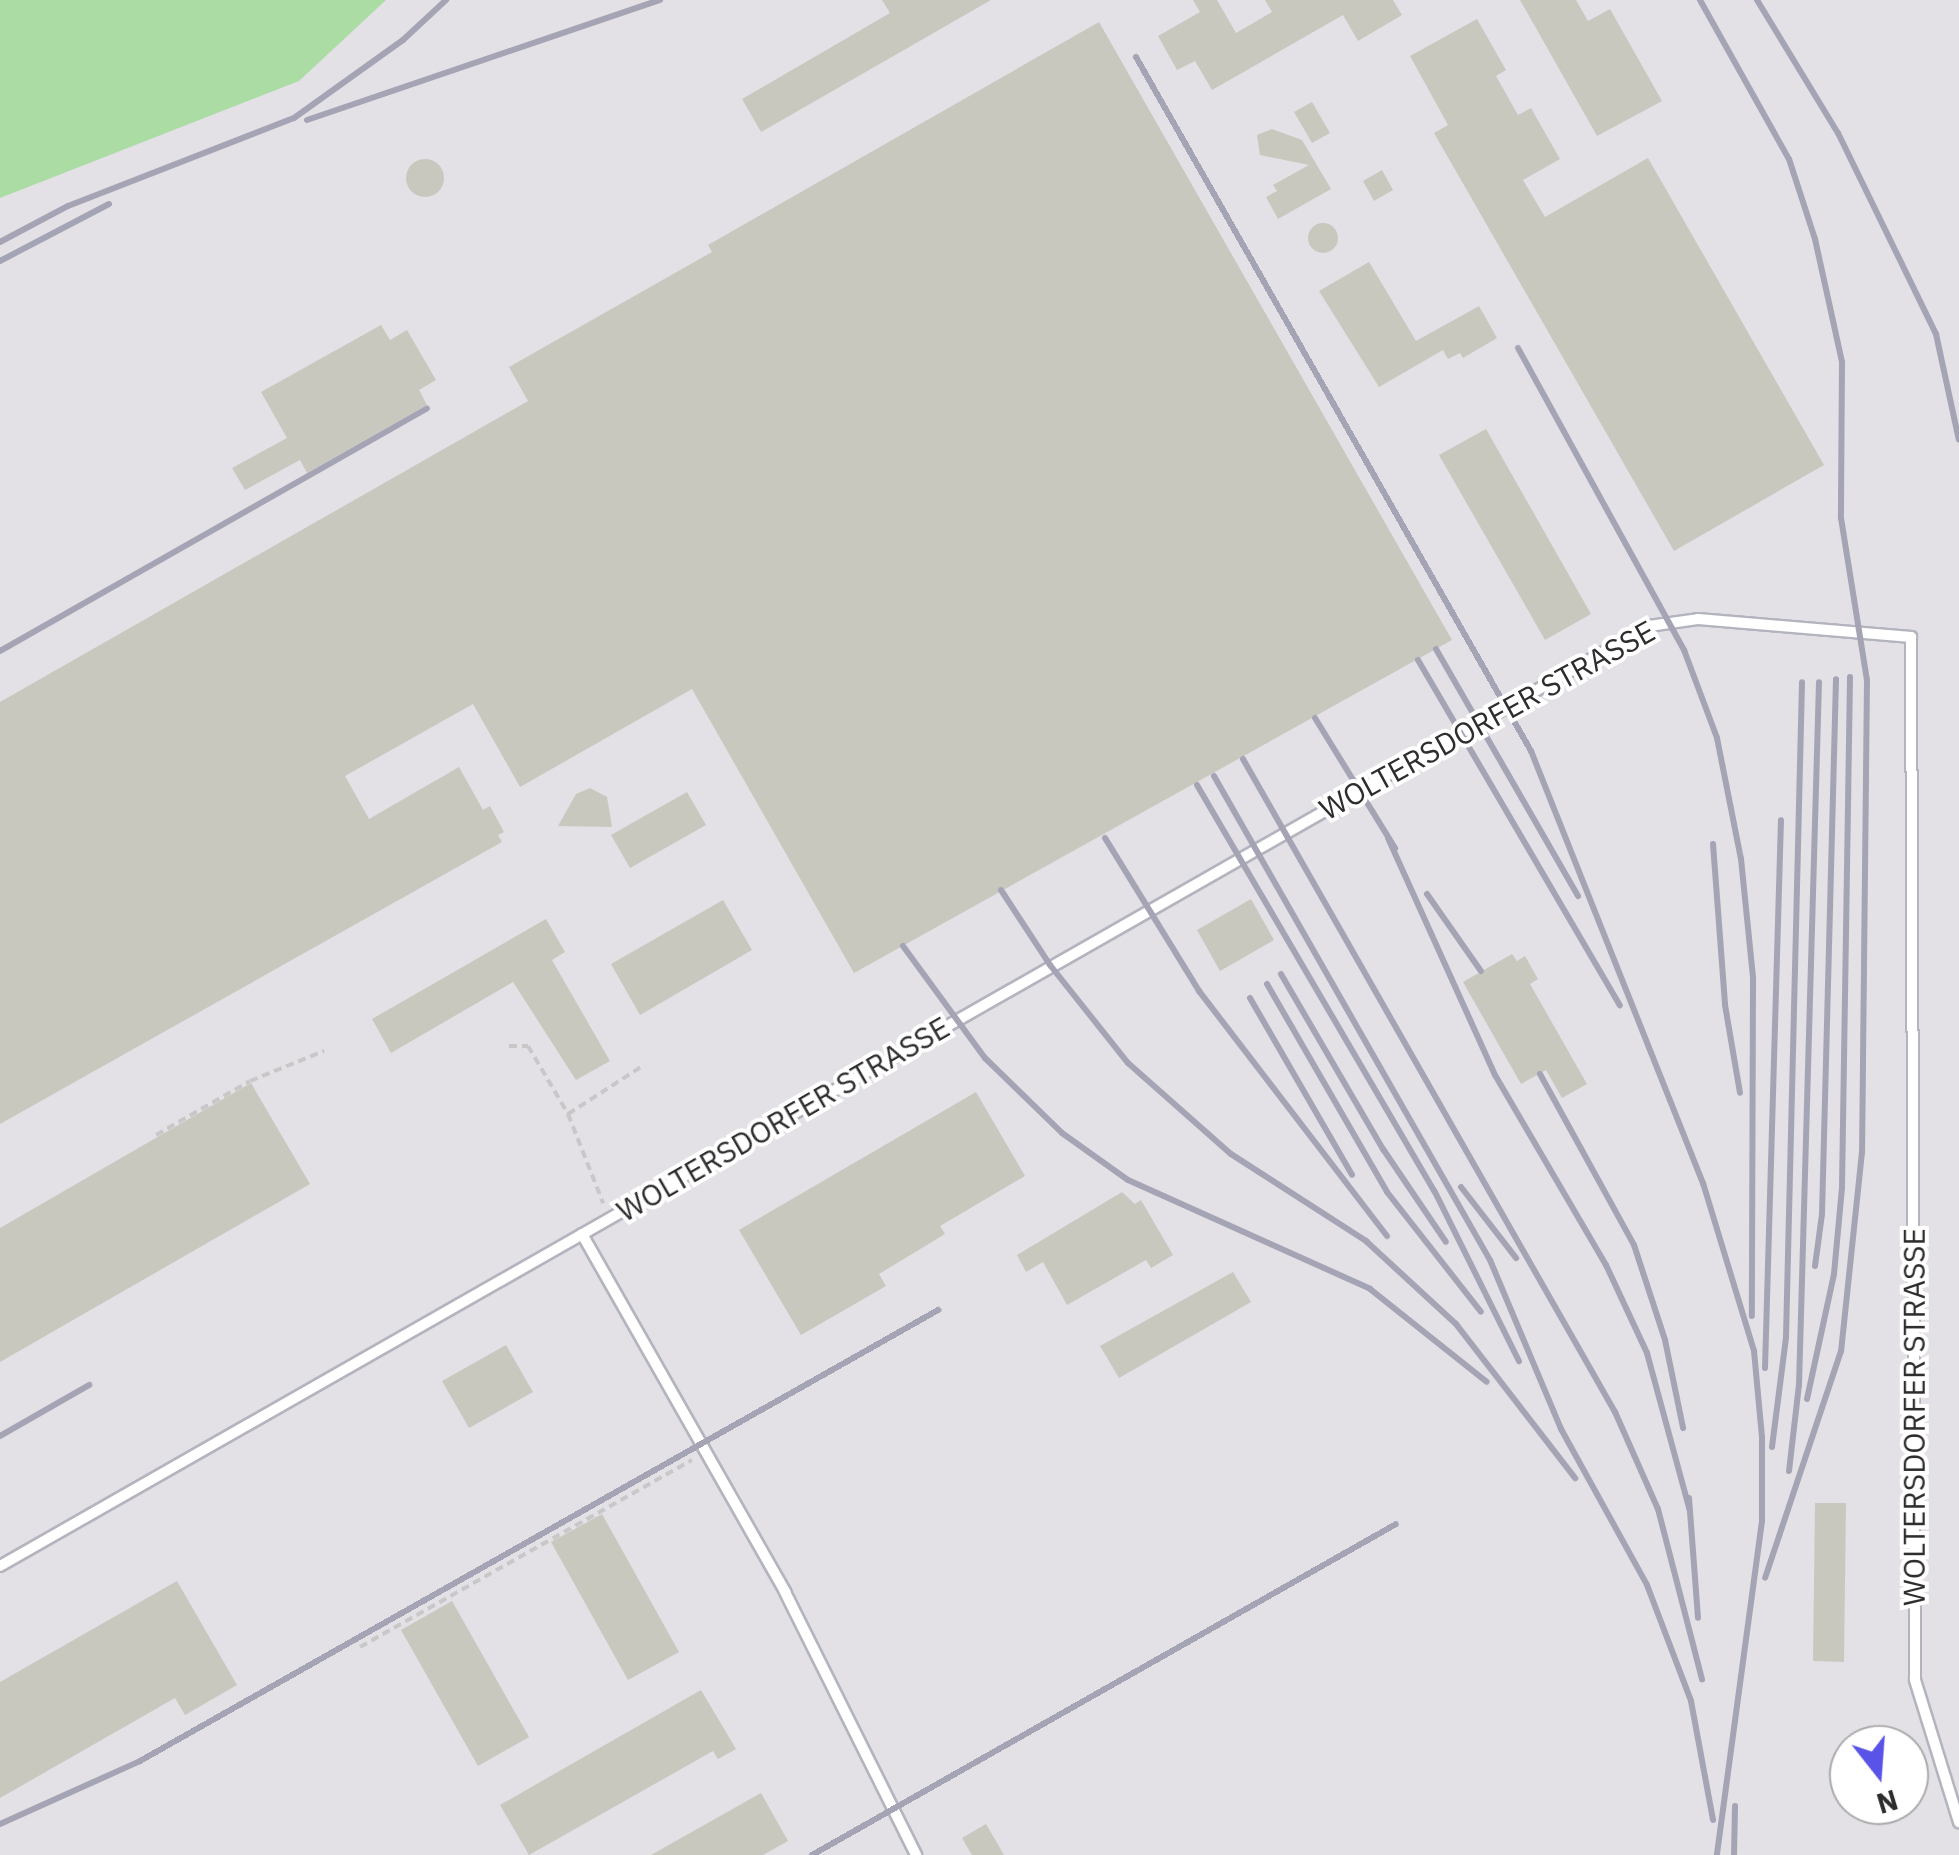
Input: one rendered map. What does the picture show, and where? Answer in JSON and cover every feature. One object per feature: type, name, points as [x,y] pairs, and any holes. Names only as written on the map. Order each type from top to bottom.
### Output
[{"type":"lane","name":"WOLTERSDORFER STRASSE","points":[[0,1566],[1650,626],[1698,619],[1911,637],[1915,1680],[1959,1822]]},
{"type":"lane","name":"WOLTERSDORFER STRASSE","points":[[582,1234],[785,1592],[916,1855]]},
{"type":"path","points":[[509,1046],[528,1046],[568,1114],[609,1218]]},
{"type":"path","points":[[156,1134],[250,1081],[324,1051]]},
{"type":"path","points":[[568,1114],[640,1067]]},
{"type":"path","points":[[360,1647],[705,1452]]},
{"type":"shaded area","points":[[0,0],[1959,0],[1959,1855],[0,1855]]},
{"type":"green space","points":[[0,0],[386,0],[299,81],[0,198]]},
{"type":"building","points":[[882,0],[991,0],[761,132],[742,99],[890,13]]},
{"type":"building","points":[[1193,0],[1217,0],[1236,33],[1272,12],[1265,0],[1393,0],[1402,15],[1358,41],[1343,15],[1212,90],[1195,61],[1177,70],[1158,36],[1200,12]]},
{"type":"building","points":[[1520,0],[1576,0],[1588,21],[1610,9],[1662,101],[1597,136]]},
{"type":"building","points":[[1477,19],[1506,70],[1496,76],[1518,115],[1531,108],[1560,159],[1523,180],[1545,217],[1648,158],[1824,465],[1674,551],[1434,133],[1448,125],[1410,56]]},
{"type":"building","points":[[1099,22],[1452,640],[854,973],[692,689],[520,787],[473,704],[345,776],[369,819],[459,767],[483,810],[490,806],[504,832],[498,835],[502,842],[0,1124],[0,702],[528,401],[509,367],[712,252],[708,245]]},
{"type":"building","points":[[1312,102],[1330,133],[1312,143],[1294,112]]},
{"type":"building","points":[[1272,129],[1302,140],[1331,189],[1278,219],[1266,197],[1277,191],[1273,185],[1309,165],[1260,155],[1257,135]]},
{"type":"building","points":[[425,159],[439,164],[444,178],[439,192],[425,197],[411,192],[406,178],[411,164]]},
{"type":"building","points":[[1382,170],[1393,190],[1374,201],[1363,181]]},
{"type":"building","points":[[1323,223],[1334,227],[1338,238],[1334,249],[1323,253],[1312,249],[1308,238],[1312,227]]},
{"type":"building","points":[[1369,262],[1416,341],[1479,306],[1497,338],[1463,358],[1460,353],[1448,359],[1443,350],[1379,387],[1319,291]]},
{"type":"building","points":[[381,325],[390,340],[407,330],[436,380],[419,390],[427,405],[307,473],[300,460],[245,490],[232,468],[287,438],[261,392]]},
{"type":"building","points":[[1486,429],[1591,614],[1545,640],[1439,455]]},
{"type":"building","points":[[590,788],[607,797],[612,827],[558,826],[576,794]]},
{"type":"building","points":[[687,792],[706,825],[630,868],[611,835]]},
{"type":"building","points":[[1251,899],[1274,940],[1220,971],[1197,930]]},
{"type":"building","points":[[723,900],[752,950],[640,1015],[611,964]]},
{"type":"building","points":[[546,919],[565,952],[552,960],[610,1061],[576,1080],[513,982],[391,1053],[372,1019]]},
{"type":"building","points":[[1512,954],[1517,961],[1525,956],[1538,979],[1530,984],[1587,1084],[1562,1098],[1546,1070],[1521,1084],[1463,982]]},
{"type":"building","points":[[251,1083],[310,1184],[0,1362],[0,1228]]},
{"type":"building","points":[[976,1092],[1025,1176],[940,1226],[945,1234],[879,1274],[886,1286],[801,1335],[739,1230]]},
{"type":"building","points":[[1122,1192],[1135,1204],[1141,1200],[1173,1255],[1151,1268],[1146,1260],[1067,1305],[1043,1262],[1026,1272],[1017,1255]]},
{"type":"building","points":[[1233,1272],[1251,1302],[1119,1378],[1100,1346]]},
{"type":"building","points":[[506,1345],[533,1392],[469,1428],[442,1381]]},
{"type":"building","points":[[1815,1503],[1846,1503],[1844,1662],[1813,1661]]},
{"type":"building","points":[[602,1514],[679,1652],[628,1680],[551,1542]]},
{"type":"building","points":[[177,1581],[237,1685],[185,1715],[175,1698],[0,1798],[0,1682]]},
{"type":"building","points":[[452,1601],[529,1737],[478,1766],[401,1630]]},
{"type":"building","points":[[701,1690],[736,1749],[718,1759],[713,1751],[529,1855],[500,1805]]},
{"type":"building","points":[[761,1793],[788,1841],[763,1855],[651,1855]]},
{"type":"building","points":[[986,1824],[1004,1855],[972,1855],[962,1838]]},
{"type":"railway","points":[[0,242],[68,206],[294,118],[403,40],[446,0]]},
{"type":"railway","points":[[307,120],[660,0]]},
{"type":"railway","points":[[1700,0],[1789,159],[1815,239],[1842,362],[1841,518],[1867,680],[1862,1152],[1841,1351],[1765,1578]]},
{"type":"railway","points":[[1757,0],[1838,133],[1936,334],[1959,440]]},
{"type":"railway","points":[[1136,57],[1531,751],[1703,1183],[1754,1351],[1762,1438],[1762,1521],[1717,1855]]},
{"type":"railway","points":[[0,261],[109,204]]},
{"type":"railway","points":[[1518,348],[1684,650],[1717,738],[1741,859],[1753,978],[1752,1316]]},
{"type":"railway","points":[[0,651],[427,408]]},
{"type":"railway","points":[[1436,649],[1578,896]]},
{"type":"railway","points":[[1418,660],[1620,1005]]},
{"type":"railway","points":[[1807,1399],[1834,1274],[1842,1187],[1850,677]]},
{"type":"railway","points":[[1815,1266],[1822,1214],[1836,679]]},
{"type":"railway","points":[[1772,1447],[1786,1337],[1802,682]]},
{"type":"railway","points":[[1789,1471],[1799,1385],[1819,682]]},
{"type":"railway","points":[[1315,718],[1395,848]]},
{"type":"railway","points":[[1243,759],[1615,1412],[1658,1509],[1702,1679]]},
{"type":"railway","points":[[1214,776],[1490,1260],[1561,1429],[1647,1585],[1691,1701],[1713,1820]]},
{"type":"railway","points":[[1197,785],[1435,1192],[1519,1361]]},
{"type":"railway","points":[[1765,1368],[1781,820]]},
{"type":"railway","points":[[1105,838],[1199,991],[1387,1236]]},
{"type":"railway","points":[[1388,838],[1495,1075],[1606,1265],[1647,1353],[1690,1511]]},
{"type":"railway","points":[[1713,844],[1725,1005],[1740,1093]]},
{"type":"railway","points":[[1001,890],[1050,965],[1128,1063],[1231,1154],[1366,1241],[1456,1324],[1575,1478]]},
{"type":"railway","points":[[1427,894],[1481,971]]},
{"type":"railway","points":[[903,946],[985,1058],[1062,1133],[1128,1180],[1370,1289],[1487,1382]]},
{"type":"railway","points":[[1281,974],[1383,1149],[1446,1242]]},
{"type":"railway","points":[[1267,984],[1387,1192],[1481,1312]]},
{"type":"railway","points":[[1250,998],[1352,1175]]},
{"type":"railway","points":[[1540,1074],[1634,1245],[1665,1340],[1683,1428]]},
{"type":"railway","points":[[1461,1187],[1516,1258]]},
{"type":"railway","points":[[0,1824],[140,1761],[938,1310]]},
{"type":"railway","points":[[0,1436],[89,1385]]},
{"type":"railway","points":[[1689,1498],[1698,1618]]},
{"type":"railway","points":[[812,1855],[1396,1524]]},
{"type":"railway","points":[[1734,1855],[1735,1806]]}]
